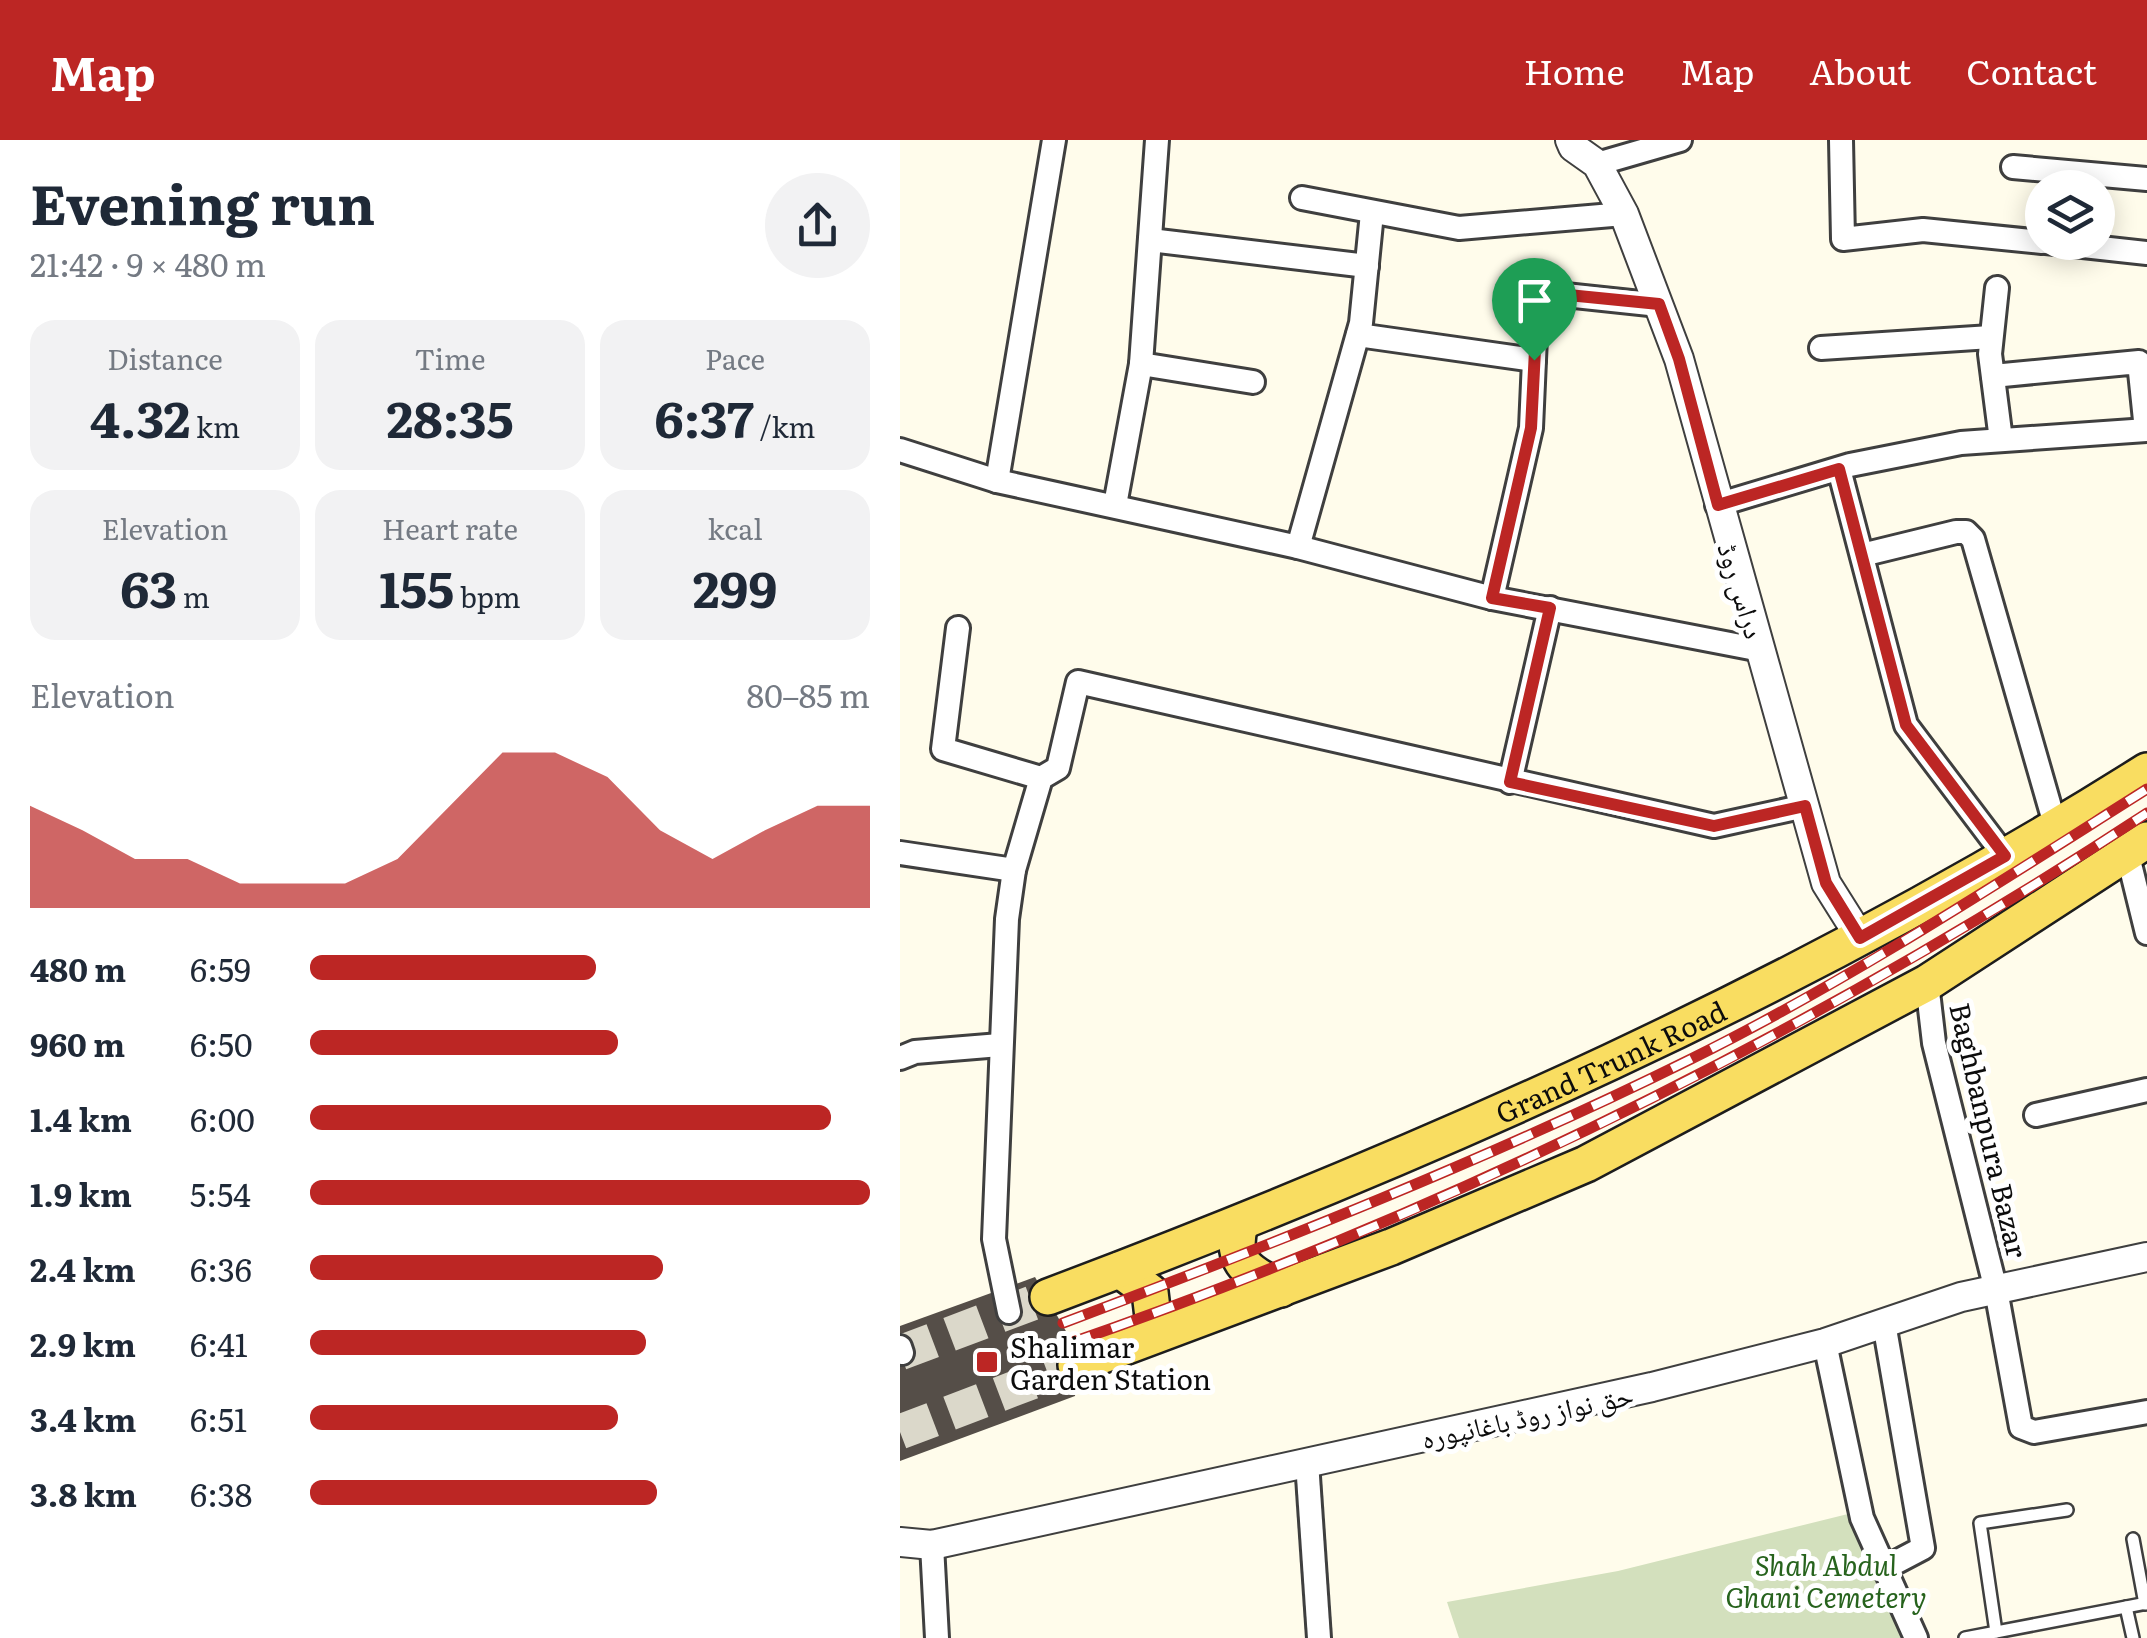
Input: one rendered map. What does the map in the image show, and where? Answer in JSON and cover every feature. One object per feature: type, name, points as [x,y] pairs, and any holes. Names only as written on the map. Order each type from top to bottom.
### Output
[{"type":"main road","name":"Grand Trunk Road","points":[[1048,1297],[1240,1225],[1546,1095],[1860,938],[2056,828],[2147,771]]},
{"type":"main road","points":[[1076,1365],[1281,1289],[1586,1164],[1926,983],[2137,846]]},
{"type":"main road","points":[[1240,1225],[1237,1257],[1246,1271],[1281,1289]]},
{"type":"main road","points":[[1120,1270],[1150,1292],[1154,1334]]},
{"type":"street","points":[[996,481],[1054,140]]},
{"type":"street","points":[[1115,505],[1141,364],[1157,140]]},
{"type":"street","name":"دراس روڈ","points":[[1570,140],[1573,148],[1596,164],[1624,214],[1679,359],[1826,883],[1860,938]]},
{"type":"street","points":[[1596,164],[1680,140]]},
{"type":"street","points":[[1841,140],[1842,239],[1924,230],[2025,240]]},
{"type":"street","points":[[2014,168],[2147,178]]},
{"type":"street","points":[[1302,198],[1459,228],[1624,214]]},
{"type":"street","points":[[1298,547],[1358,335],[1372,213]]},
{"type":"street","points":[[1150,240],[1367,266]]},
{"type":"street","points":[[2115,249],[2147,252]]},
{"type":"street","points":[[1997,288],[1992,376],[2001,440]]},
{"type":"street","points":[[1492,598],[1531,428],[1538,292],[1659,304]]},
{"type":"street","points":[[1358,335],[1534,360]]},
{"type":"street","points":[[1821,348],[1992,338]]},
{"type":"street","points":[[1718,505],[1839,469],[1960,442],[2146,430],[2139,362],[1992,376]]},
{"type":"street","points":[[1141,364],[1253,382]]},
{"type":"street","points":[[900,450],[996,481],[1298,547],[1492,598],[1761,650]]},
{"type":"street","points":[[1839,469],[1906,725],[2005,856]]},
{"type":"street","points":[[1862,556],[1956,532],[1966,532],[1973,539],[2056,828]]},
{"type":"street","points":[[1510,782],[1550,608]]},
{"type":"street","points":[[958,628],[943,749],[1041,778]]},
{"type":"street","points":[[1008,1312],[994,1239],[1000,1045],[1014,870],[1041,778],[1058,768],[1078,682],[1714,826],[1805,806]]},
{"type":"street","points":[[2137,846],[2147,932]]},
{"type":"street","points":[[900,853],[1014,870]]},
{"type":"street","name":"Baghbanpura Bazar","points":[[1926,983],[1934,1044],[1996,1290],[2021,1427],[2026,1431],[2147,1412]]},
{"type":"street","points":[[900,1058],[914,1052],[1000,1045]]},
{"type":"street","points":[[2036,1115],[2147,1090]]},
{"type":"street","name":"حق نواز روڈ باغانپورہ","points":[[900,1542],[932,1545],[1652,1388],[1825,1342],[1996,1290],[2147,1257]]},
{"type":"street","points":[[1884,1323],[1923,1548],[1885,1568]]},
{"type":"street","points":[[1825,1342],[1862,1518],[1916,1638]]},
{"type":"street","points":[[1307,1462],[1319,1638]]},
{"type":"street","points":[[932,1545],[937,1638]]},
{"type":"lane","points":[[1996,1632],[1980,1523],[2067,1510]]},
{"type":"lane","points":[[1965,1638],[2146,1603],[2132,1539]]},
{"type":"lane","points":[[2126,1607],[2132,1638]]},
{"type":"lane","points":[[2050,1622],[2054,1638]]},
{"type":"green space","name":"Shah Abdul Ghani Cemetery","points":[[1860,1511],[1916,1638],[1459,1638],[1447,1602],[1618,1571]]},
{"type":"building","name":"Shalimar Garden Station","points":[[1035,1277],[1067,1333],[1077,1376],[1075,1396],[900,1461],[900,1326]]},
{"type":"tunnel","points":[[900,1353],[1048,1297]]},
{"type":"tunnel","points":[[900,1432],[1076,1365]]},
{"type":"railway","points":[[1063,1323],[1380,1199],[1537,1132],[1691,1059],[1865,964],[2147,789]]},
{"type":"railway","points":[[1070,1343],[1353,1235],[1625,1111],[1890,971],[2147,813]]},
{"type":"place","name":"Shalimar Garden Station","points":[[987,1362]]},
{"type":"route","points":[[1538,292],[1659,304],[1679,359],[1718,505],[1839,469],[1906,725],[2005,856],[1860,938],[1826,883],[1805,806],[1714,826],[1510,782],[1550,608],[1492,598],[1531,428],[1534,360],[1538,292]]}]
